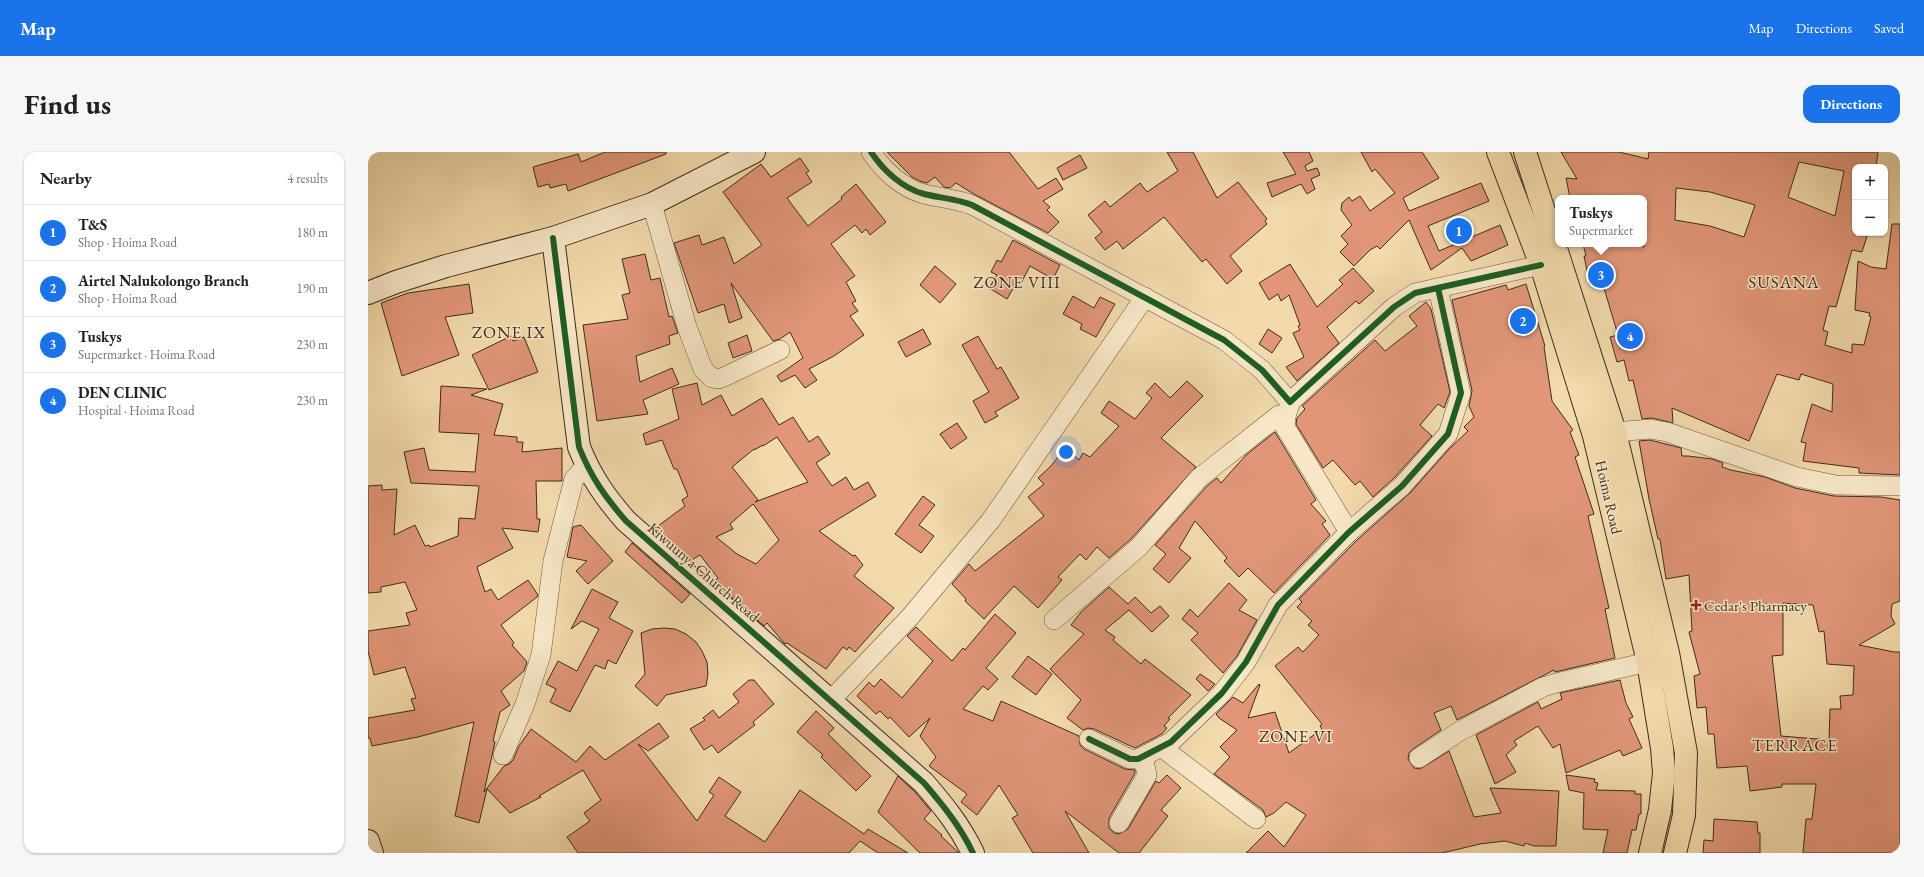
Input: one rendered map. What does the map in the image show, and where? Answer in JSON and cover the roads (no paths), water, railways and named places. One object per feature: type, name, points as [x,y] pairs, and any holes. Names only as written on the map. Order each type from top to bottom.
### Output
[{"type":"main road","name":"Hoima Road","points":[[1498,152],[1541,265],[1594,436],[1648,662],[1662,748],[1664,773],[1660,810],[1650,853]]},
{"type":"main road","name":"Hoima Road","points":[[1525,152],[1555,245]]},
{"type":"main road","name":"Hoima Road","points":[[1556,247],[1615,432],[1668,653],[1686,753],[1684,815],[1675,853]]},
{"type":"street","points":[[368,293],[396,282],[446,266],[553,238],[652,204],[754,152]]},
{"type":"street","points":[[871,152],[891,175],[908,187],[922,193],[972,205],[1224,340],[1262,370],[1288,409],[1285,427],[1349,532]]},
{"type":"street","points":[[652,204],[686,327],[703,369],[709,376],[718,379],[724,377],[780,350]]},
{"type":"street","name":"Kiwuunya Church Road","points":[[553,238],[579,447],[586,466],[602,494],[626,521],[924,783],[949,812],[963,833],[973,853]]},
{"type":"street","points":[[1054,620],[1139,547],[1199,478],[1288,409],[1394,307],[1415,294],[1541,265]]},
{"type":"street","points":[[1089,739],[1130,759],[1138,759],[1171,742],[1222,693],[1246,662],[1278,605],[1349,532],[1402,486],[1448,434],[1460,393],[1438,288]]},
{"type":"street","points":[[830,701],[910,617],[992,520],[1145,297]]},
{"type":"street","points":[[1615,432],[1650,429],[1667,432],[1797,476],[1836,485],[1900,486]]},
{"type":"street","points":[[503,755],[525,704],[541,655],[553,561],[574,479],[586,466]]},
{"type":"street","points":[[1419,758],[1460,732],[1543,687],[1648,662]]},
{"type":"street","points":[[1161,748],[1256,819]]},
{"type":"street","points":[[1118,823],[1147,775],[1143,756]]},
{"type":"street","points":[[368,841],[372,853]]},
{"type":"place","name":"T&S","points":[[1459,231]]},
{"type":"place","name":"Tuskys","points":[[1601,275]]},
{"type":"place","name":"Airtel Nalukolongo Branch","points":[[1523,321]]},
{"type":"place","name":"DEN CLINIC","points":[[1630,336]]},
{"type":"place","name":"Cedar's Pharmacy","points":[[1696,605]]},
{"type":"district","name":"ZONE VIII","points":[[1017,282]]},
{"type":"district","name":"SUSANA","points":[[1784,282]]},
{"type":"district","name":"ZONE IX","points":[[509,332]]},
{"type":"district","name":"ZONE VI","points":[[1296,736]]},
{"type":"district","name":"TERRACE","points":[[1795,745]]}]
